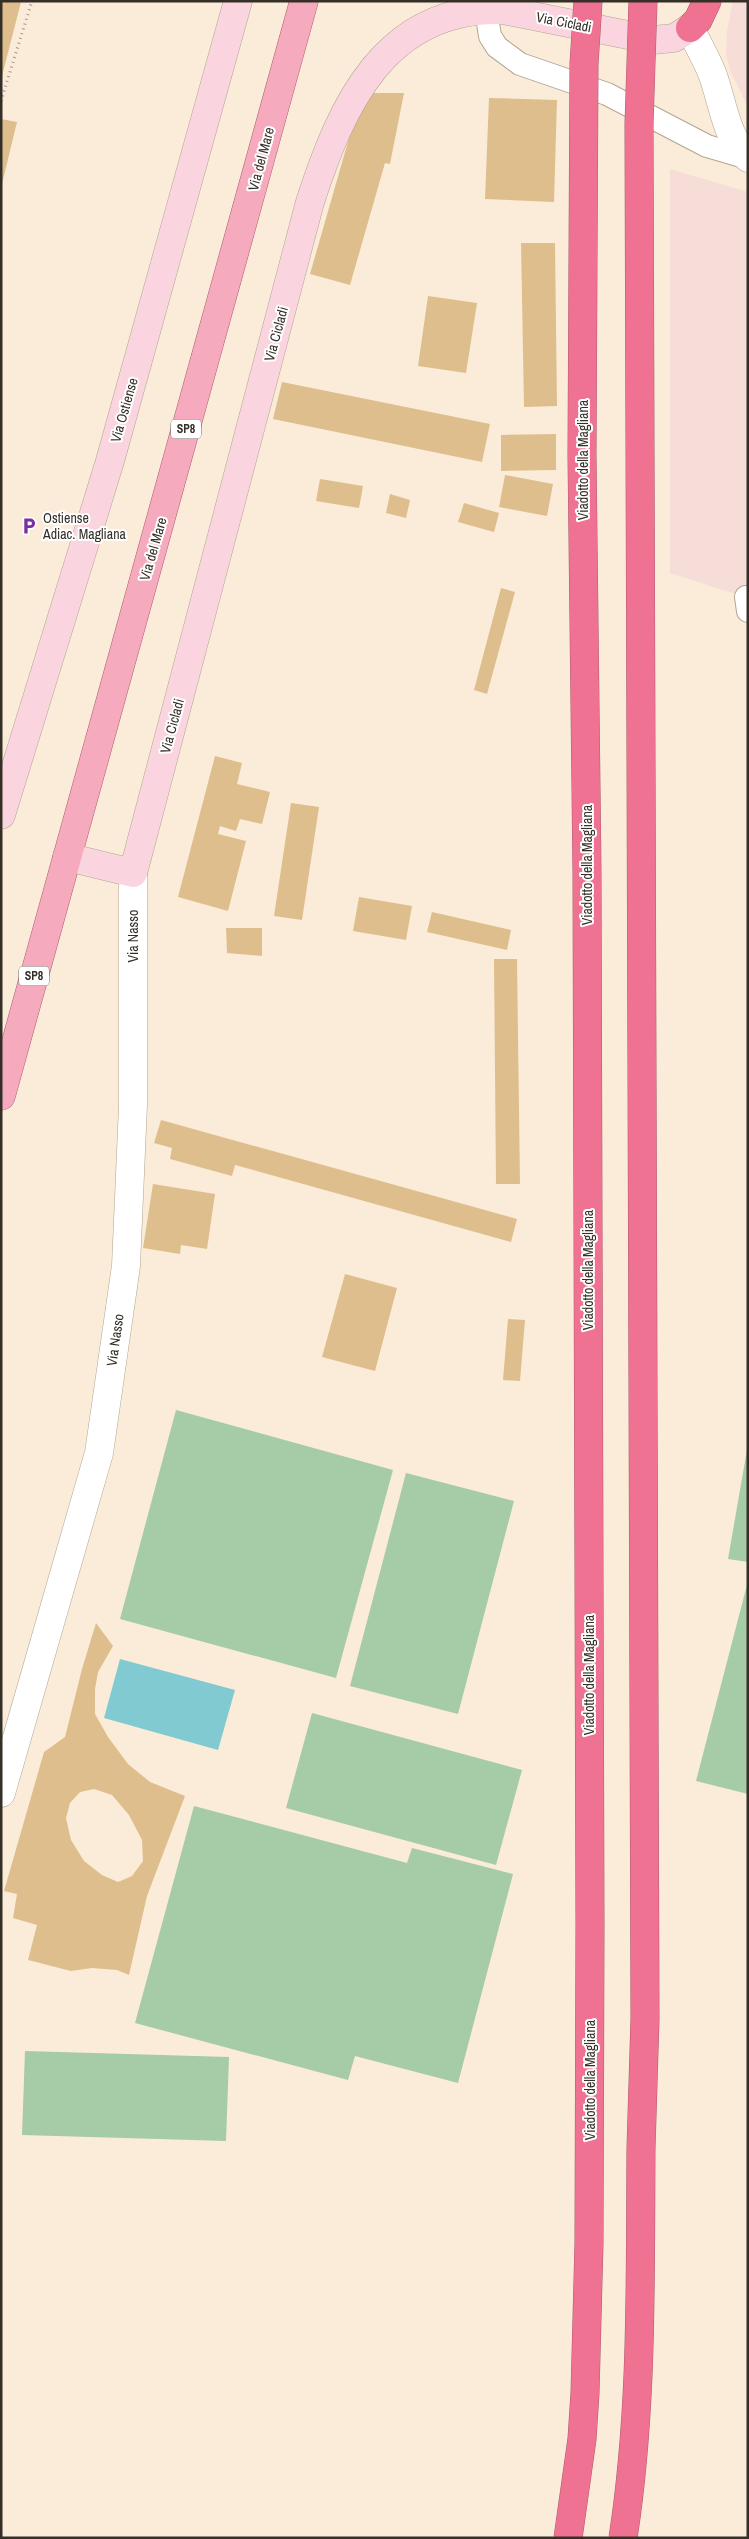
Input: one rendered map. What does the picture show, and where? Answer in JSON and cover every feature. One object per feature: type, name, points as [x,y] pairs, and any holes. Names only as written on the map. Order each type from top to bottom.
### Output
[{"type":"highway","name":"Viadotto della Magliana","points":[[568,2538],[582,2439],[589,2233],[587,872],[582,455],[584,64],[588,1]]},
{"type":"highway","points":[[623,2538],[634,2435],[641,2319],[641,2148],[645,2019],[640,154],[642,1]]},
{"type":"highway","points":[[690,28],[698,20],[707,1]]},
{"type":"main road","name":"Via del Mare","points":[[1,1096],[304,1]]},
{"type":"street","name":"Via Ostiense","points":[[1,815],[110,461],[238,1]]},
{"type":"street","name":"Via Cicladi","points":[[133,873],[302,230],[328,148],[363,80],[390,50],[437,22],[487,6],[653,40],[674,38],[690,28]]},
{"type":"street","points":[[690,28],[712,72],[731,136],[738,148],[748,158]]},
{"type":"street","points":[[67,857],[133,873]]},
{"type":"street","name":"Via Nasso","points":[[1,1793],[99,1453],[126,1266],[133,1105],[133,873]]},
{"type":"lane","points":[[487,6],[486,23],[496,48],[520,64],[607,94],[707,146],[748,158]]},
{"type":"path","points":[[1,101],[32,1]]},
{"type":"shaded area","points":[[733,1],[748,1],[748,107],[731,73],[726,55],[727,31]]},
{"type":"shaded area","points":[[670,169],[748,192],[748,598],[670,573]]},
{"type":"green space","points":[[176,1410],[393,1470],[336,1678],[120,1619]]},
{"type":"green space","points":[[748,1444],[748,1562],[728,1559]]},
{"type":"green space","points":[[406,1473],[514,1501],[458,1714],[350,1686]]},
{"type":"green space","points":[[748,1581],[748,1794],[696,1781]]},
{"type":"green space","points":[[312,1713],[522,1770],[496,1865],[286,1808]]},
{"type":"green space","points":[[194,1806],[407,1863],[412,1848],[513,1874],[458,2083],[355,2056],[348,2080],[135,2023]]},
{"type":"green space","points":[[25,2051],[229,2057],[226,2141],[22,2135]]},
{"type":"water","points":[[120,1659],[235,1690],[218,1750],[104,1718]]},
{"type":"building","points":[[1,1],[21,2],[2,76],[1,76]]},
{"type":"building","points":[[362,93],[404,93],[390,164],[385,163],[350,285],[310,274]]},
{"type":"building","points":[[489,98],[557,100],[554,202],[485,199]]},
{"type":"building","points":[[1,119],[17,122],[2,184],[1,184]]},
{"type":"building","points":[[521,243],[555,243],[557,406],[524,407]]},
{"type":"building","points":[[428,296],[477,303],[466,373],[418,366]]},
{"type":"building","points":[[282,382],[490,424],[482,462],[273,419]]},
{"type":"building","points":[[556,434],[556,470],[501,471],[501,435]]},
{"type":"building","points":[[505,475],[553,484],[547,516],[499,507]]},
{"type":"building","points":[[320,479],[363,486],[359,508],[316,501]]},
{"type":"building","points":[[390,494],[410,500],[406,518],[386,513]]},
{"type":"building","points":[[464,503],[499,513],[494,532],[458,522]]},
{"type":"building","points":[[501,588],[515,592],[487,694],[474,690]]},
{"type":"building","points":[[215,756],[242,763],[237,784],[270,792],[262,824],[240,819],[236,831],[220,826],[218,834],[246,841],[228,911],[178,897]]},
{"type":"building","points":[[291,803],[319,807],[302,920],[274,916]]},
{"type":"building","points":[[359,897],[412,906],[406,940],[353,931]]},
{"type":"building","points":[[432,912],[511,930],[507,950],[427,932]]},
{"type":"building","points":[[226,928],[262,928],[262,956],[227,953]]},
{"type":"building","points":[[494,959],[517,959],[520,1184],[496,1184]]},
{"type":"building","points":[[161,1120],[517,1219],[511,1242],[235,1165],[232,1176],[170,1159],[172,1148],[154,1143]]},
{"type":"building","points":[[153,1184],[215,1194],[207,1249],[181,1245],[180,1254],[143,1248]]},
{"type":"building","points":[[345,1274],[397,1288],[375,1371],[322,1357]]},
{"type":"building","points":[[508,1319],[525,1320],[520,1381],[503,1380]]},
{"type":"building","points":[[96,1623],[113,1646],[98,1672],[95,1689],[95,1714],[108,1737],[128,1764],[150,1782],[185,1796],[147,1896],[129,1975],[117,1970],[92,1968],[71,1971],[28,1960],[37,1925],[13,1918],[17,1894],[4,1891],[44,1752],[65,1737]],"holes":[[[94,1789],[112,1795],[129,1815],[142,1840],[143,1861],[132,1876],[118,1882],[102,1875],[84,1861],[71,1840],[66,1818],[70,1803],[80,1792]]]},
{"type":"place","name":"Ostiense Adiac. Magliana","points":[[29,526]]}]
